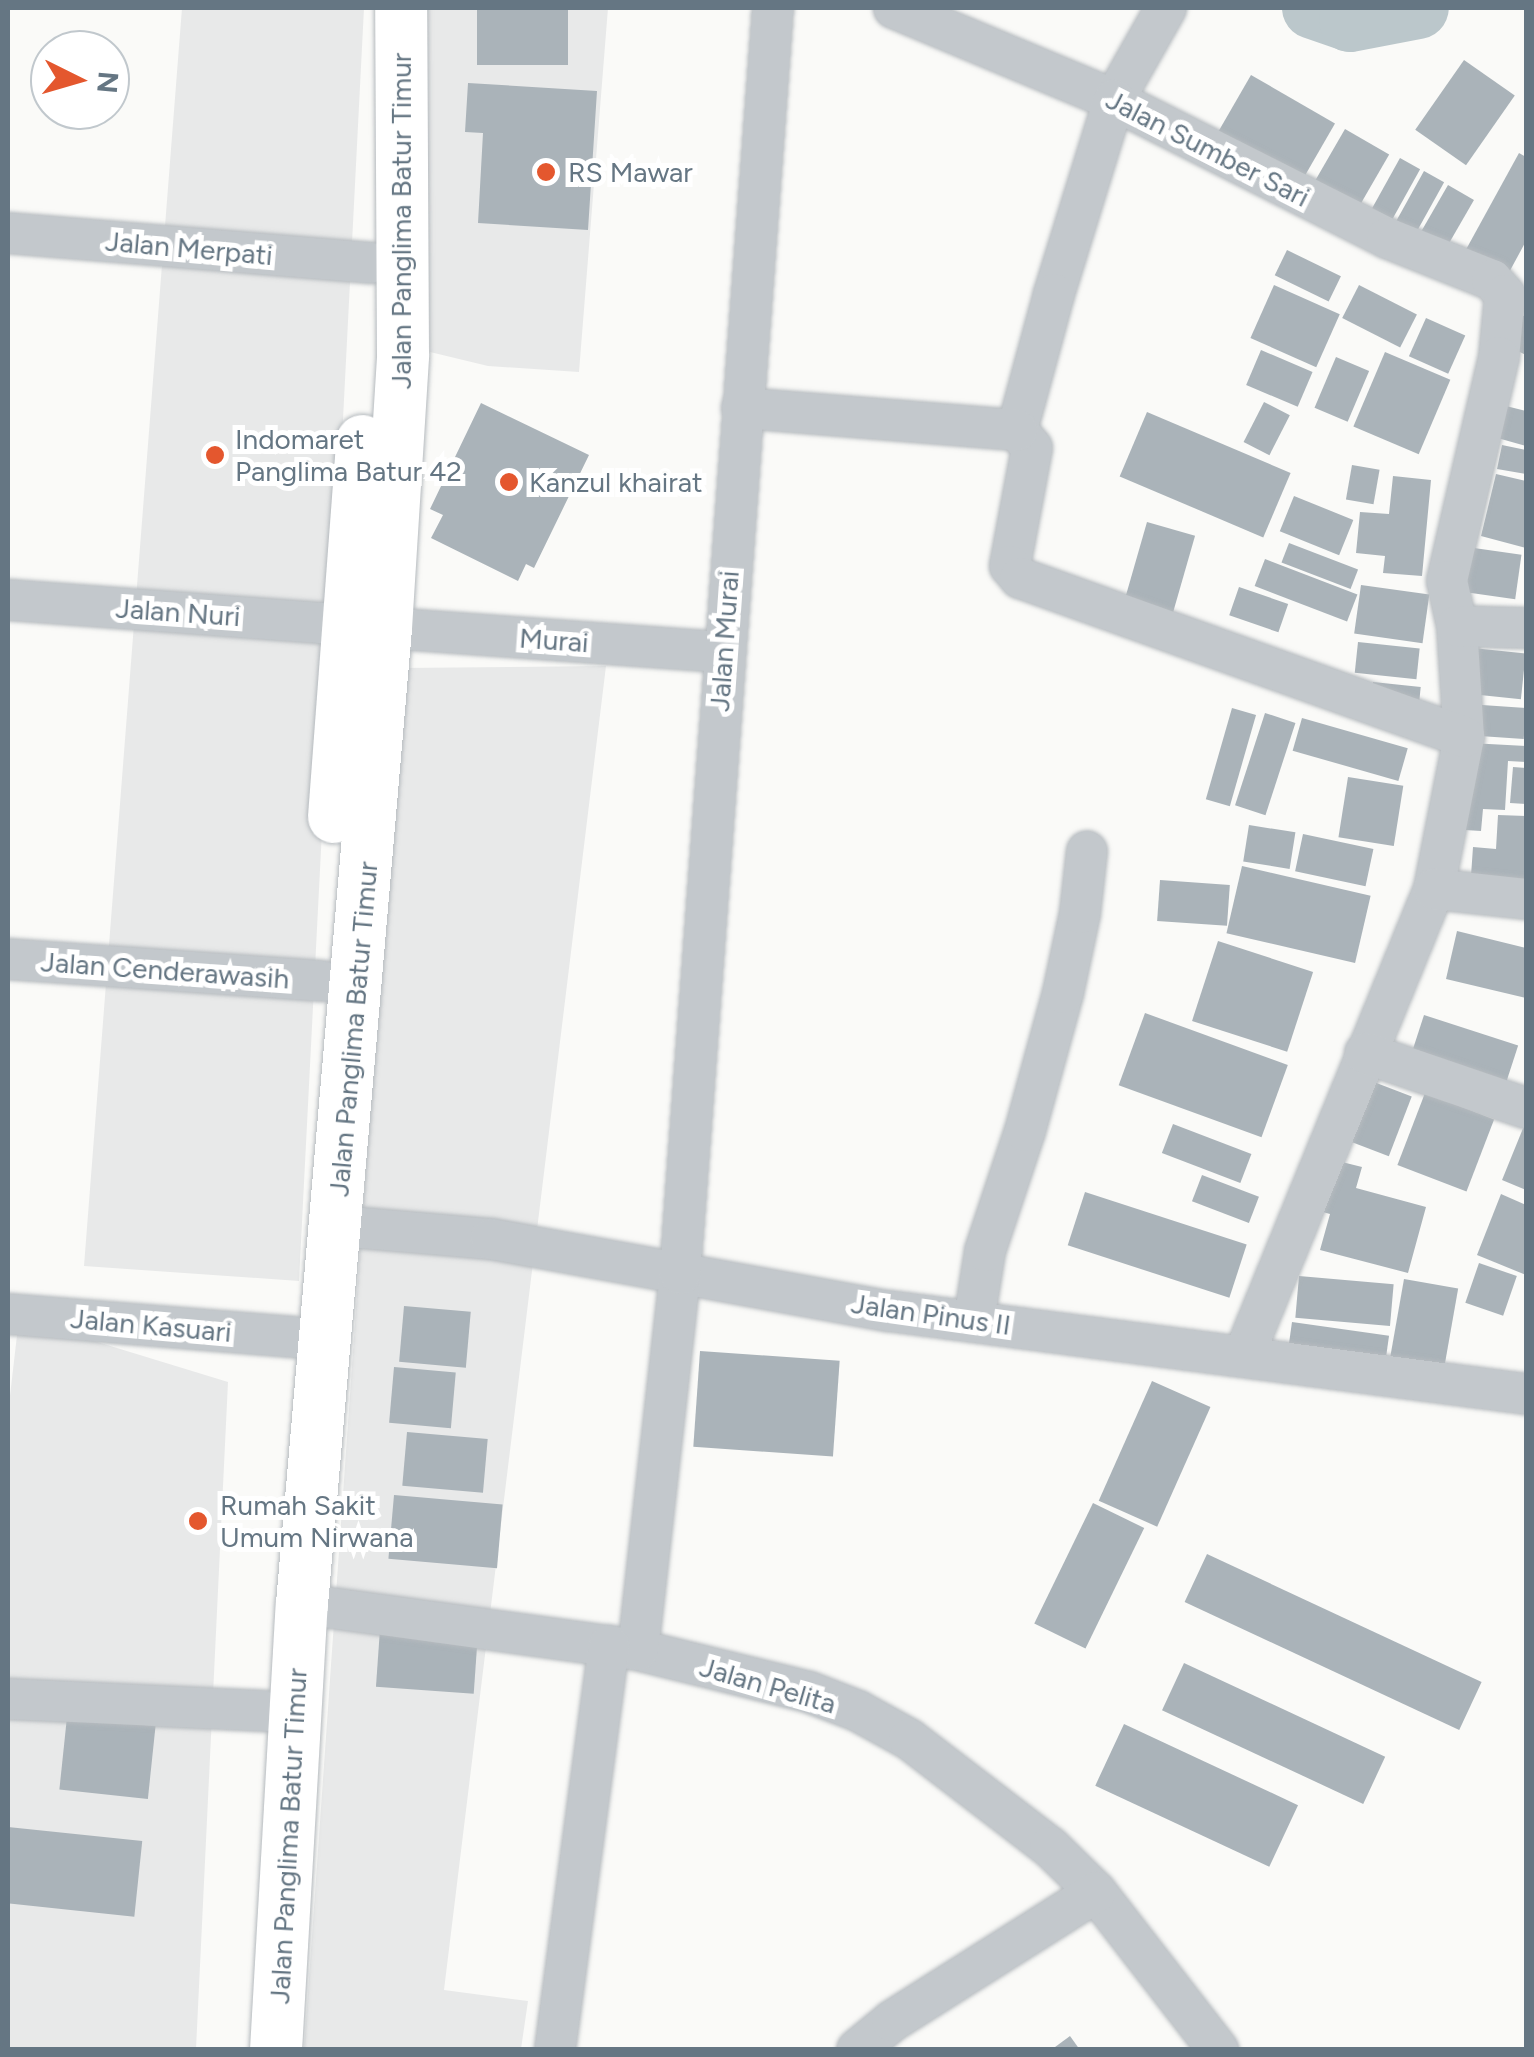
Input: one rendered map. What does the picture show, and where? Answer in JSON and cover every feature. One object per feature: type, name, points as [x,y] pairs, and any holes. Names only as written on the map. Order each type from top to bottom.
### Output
[{"type":"main road","name":"Jalan Panglima Batur Timur","points":[[367,626],[373,8]]},
{"type":"main road","name":"Jalan Panglima Batur Timur","points":[[276,2050],[302,1604],[338,1226],[348,869],[367,626],[403,355],[401,8]]},
{"type":"main road","name":"Jalan Panglima Batur Timur","points":[[240,2050],[322,982],[348,869]]},
{"type":"street","name":"Jalan Murai","points":[[555,2050],[624,1648],[680,1274],[773,8]]},
{"type":"street","name":"Jalan Sumber Sari","points":[[894,8],[1114,100],[1387,238],[1492,280],[1500,286],[1508,306],[1513,363]]},
{"type":"street","points":[[1017,430],[1114,100],[1166,8]]},
{"type":"street","name":"Jalan Merpati","points":[[8,233],[371,262]]},
{"type":"street","points":[[1244,1355],[1434,889],[1464,737],[1457,626],[1447,580],[1513,363]]},
{"type":"street","points":[[742,408],[1017,430],[1032,448],[1010,566],[1016,576],[1464,737]]},
{"type":"street","name":"Jalan Nuri","points":[[8,600],[367,626]]},
{"type":"street","name":"Murai","points":[[367,626],[723,652]]},
{"type":"street","points":[[1457,626],[1526,628]]},
{"type":"street","points":[[974,1320],[985,1251],[1026,1131],[1063,992],[1080,914],[1086,851]]},
{"type":"street","points":[[1434,889],[1526,899]]},
{"type":"street","name":"Jalan Cenderawasih","points":[[8,959],[322,982]]},
{"type":"street","points":[[1365,1054],[1526,1108]]},
{"type":"street","name":"Jalan Pinus II","points":[[338,1226],[490,1239],[889,1311],[1526,1394]]},
{"type":"street","name":"Jalan Kasuari","points":[[8,1314],[295,1336]]},
{"type":"street","name":"Jalan Pelita","points":[[302,1604],[624,1648],[809,1692],[858,1711],[920,1748],[1050,1847],[1096,1892],[1218,2050]]},
{"type":"street","points":[[8,1699],[266,1712]]},
{"type":"street","points":[[857,2050],[892,2022],[1096,1892]]},
{"type":"shaded area","points":[[182,8],[364,8],[299,1281],[84,1266]]},
{"type":"shaded area","points":[[423,8],[608,8],[579,372],[488,366],[430,352]]},
{"type":"shaded area","points":[[606,666],[444,1990],[528,2001],[521,2049],[304,2050],[401,668]]},
{"type":"shaded area","points":[[19,1318],[228,1382],[196,2049],[8,2050],[8,1413]]},
{"type":"building","points":[[477,8],[568,8],[568,65],[477,65]]},
{"type":"building","points":[[1464,60],[1515,96],[1466,165],[1415,130]]},
{"type":"building","points":[[1251,75],[1335,124],[1300,185],[1216,136]]},
{"type":"building","points":[[468,83],[597,91],[588,230],[478,223],[483,133],[465,132]]},
{"type":"building","points":[[1345,129],[1389,154],[1357,211],[1312,185]]},
{"type":"building","points":[[1519,153],[1526,157],[1526,241],[1506,278],[1463,255]]},
{"type":"building","points":[[1400,158],[1420,169],[1387,229],[1367,218]]},
{"type":"building","points":[[1424,171],[1444,182],[1410,244],[1390,233]]},
{"type":"building","points":[[1448,185],[1474,200],[1441,257],[1415,242]]},
{"type":"building","points":[[1287,250],[1341,276],[1329,301],[1275,275]]},
{"type":"building","points":[[1274,285],[1340,314],[1316,367],[1250,338]]},
{"type":"building","points":[[1359,285],[1417,315],[1400,347],[1342,318]]},
{"type":"building","points":[[1517,313],[1526,317],[1526,355],[1503,344]]},
{"type":"building","points":[[1426,318],[1465,335],[1448,374],[1409,356]]},
{"type":"building","points":[[1261,350],[1313,372],[1298,407],[1246,385]]},
{"type":"building","points":[[1385,352],[1450,380],[1419,454],[1353,427]]},
{"type":"building","points":[[1336,357],[1369,371],[1348,422],[1315,408]]},
{"type":"building","points":[[1264,402],[1290,415],[1269,455],[1244,442]]},
{"type":"building","name":"Kanzul khairat","points":[[481,403],[589,455],[534,568],[526,564],[518,581],[431,538],[443,515],[430,509]]},
{"type":"building","points":[[1502,405],[1526,411],[1526,446],[1494,437]]},
{"type":"building","points":[[1147,412],[1291,473],[1263,537],[1120,476]]},
{"type":"building","points":[[1502,445],[1526,450],[1526,474],[1497,469]]},
{"type":"building","points":[[1352,465],[1380,470],[1373,504],[1346,499]]},
{"type":"building","points":[[1496,474],[1526,481],[1526,548],[1481,536]]},
{"type":"building","points":[[1393,476],[1431,480],[1422,576],[1383,573],[1385,556],[1356,553],[1360,512],[1389,514]]},
{"type":"building","points":[[1294,496],[1353,520],[1339,555],[1280,531]]},
{"type":"building","points":[[1147,522],[1195,536],[1172,615],[1124,601]]},
{"type":"building","points":[[1289,543],[1358,570],[1351,589],[1281,563]]},
{"type":"building","points":[[1467,547],[1521,555],[1515,599],[1461,592]]},
{"type":"building","points":[[1265,559],[1357,594],[1347,622],[1255,586]]},
{"type":"building","points":[[1361,585],[1429,595],[1423,643],[1354,634]]},
{"type":"building","points":[[1239,587],[1288,604],[1278,632],[1229,615]]},
{"type":"building","points":[[1358,642],[1420,648],[1416,679],[1355,673]]},
{"type":"building","points":[[1473,648],[1526,654],[1521,699],[1468,694]]},
{"type":"building","points":[[1373,682],[1421,687],[1419,707],[1371,702]]},
{"type":"building","points":[[1482,705],[1526,708],[1524,739],[1480,736]]},
{"type":"building","points":[[1232,708],[1256,715],[1230,806],[1206,799]]},
{"type":"building","points":[[1265,713],[1295,723],[1265,815],[1235,805]]},
{"type":"building","points":[[1302,718],[1408,748],[1398,781],[1293,751]]},
{"type":"building","points":[[1470,743],[1526,746],[1526,762],[1508,761],[1505,810],[1483,809],[1481,831],[1465,830]]},
{"type":"building","points":[[1513,767],[1526,768],[1526,804],[1510,803]]},
{"type":"building","points":[[1348,777],[1403,786],[1394,846],[1338,837]]},
{"type":"building","points":[[1498,815],[1526,816],[1526,893],[1470,890],[1473,847],[1496,849]]},
{"type":"building","points":[[1249,825],[1295,832],[1290,869],[1243,862]]},
{"type":"building","points":[[1303,834],[1373,849],[1366,886],[1295,871]]},
{"type":"building","points":[[1242,866],[1371,896],[1355,963],[1226,933]]},
{"type":"building","points":[[1160,880],[1230,885],[1227,926],[1157,921]]},
{"type":"building","points":[[1457,931],[1526,948],[1526,998],[1446,979]]},
{"type":"building","points":[[1218,941],[1313,972],[1287,1052],[1192,1021]]},
{"type":"building","points":[[1145,1013],[1288,1065],[1261,1137],[1119,1085]]},
{"type":"building","points":[[1424,1015],[1518,1046],[1503,1091],[1409,1061]]},
{"type":"building","points":[[1366,1079],[1412,1097],[1389,1156],[1343,1139]]},
{"type":"building","points":[[1425,1093],[1494,1120],[1466,1191],[1397,1165]]},
{"type":"building","points":[[1526,1121],[1526,1190],[1502,1180]]},
{"type":"building","points":[[1173,1124],[1251,1154],[1240,1183],[1162,1153]]},
{"type":"building","points":[[1326,1158],[1362,1167],[1356,1188],[1426,1207],[1408,1273],[1320,1250],[1330,1214],[1312,1209]]},
{"type":"building","points":[[1202,1175],[1259,1197],[1249,1223],[1192,1201]]},
{"type":"building","points":[[1085,1192],[1247,1245],[1229,1298],[1068,1245]]},
{"type":"building","points":[[1501,1194],[1526,1205],[1526,1275],[1477,1255]]},
{"type":"building","points":[[1479,1263],[1517,1276],[1503,1316],[1465,1303]]},
{"type":"building","points":[[1299,1276],[1394,1284],[1390,1326],[1295,1318]]},
{"type":"building","points":[[1404,1279],[1458,1289],[1444,1366],[1390,1357]]},
{"type":"building","points":[[404,1306],[471,1312],[466,1368],[399,1362]]},
{"type":"building","points":[[1292,1322],[1389,1336],[1385,1365],[1288,1352]]},
{"type":"building","points":[[700,1351],[840,1361],[833,1457],[693,1447]]},
{"type":"building","points":[[394,1367],[456,1372],[451,1428],[389,1423]]},
{"type":"building","points":[[1152,1381],[1210,1407],[1157,1527],[1099,1501]]},
{"type":"building","points":[[407,1432],[488,1439],[483,1493],[402,1486]]},
{"type":"building","points":[[394,1495],[503,1504],[497,1568],[388,1559]]},
{"type":"building","points":[[1093,1503],[1144,1528],[1085,1648],[1034,1623]]},
{"type":"building","points":[[1207,1554],[1482,1682],[1459,1730],[1185,1602]]},
{"type":"building","points":[[380,1629],[478,1636],[474,1694],[376,1687]]},
{"type":"building","points":[[1184,1663],[1385,1757],[1363,1804],[1162,1710]]},
{"type":"building","points":[[67,1717],[156,1726],[148,1799],[59,1790]]},
{"type":"building","points":[[1124,1724],[1298,1805],[1269,1867],[1095,1786]]},
{"type":"building","points":[[8,1827],[142,1841],[134,1917],[8,1903]]},
{"type":"building","points":[[1070,2036],[1080,2050],[1051,2050]]},
{"type":"waterway","points":[[1313,8],[1350,21],[1418,8]]},
{"type":"place","name":"RS Mawar","points":[[546,172]]},
{"type":"place","name":"Indomaret Panglima Batur 42","points":[[215,455]]},
{"type":"place","name":"Kanzul khairat","points":[[509,482]]},
{"type":"place","name":"Rumah Sakit Umum Nirwana","points":[[198,1521]]}]
